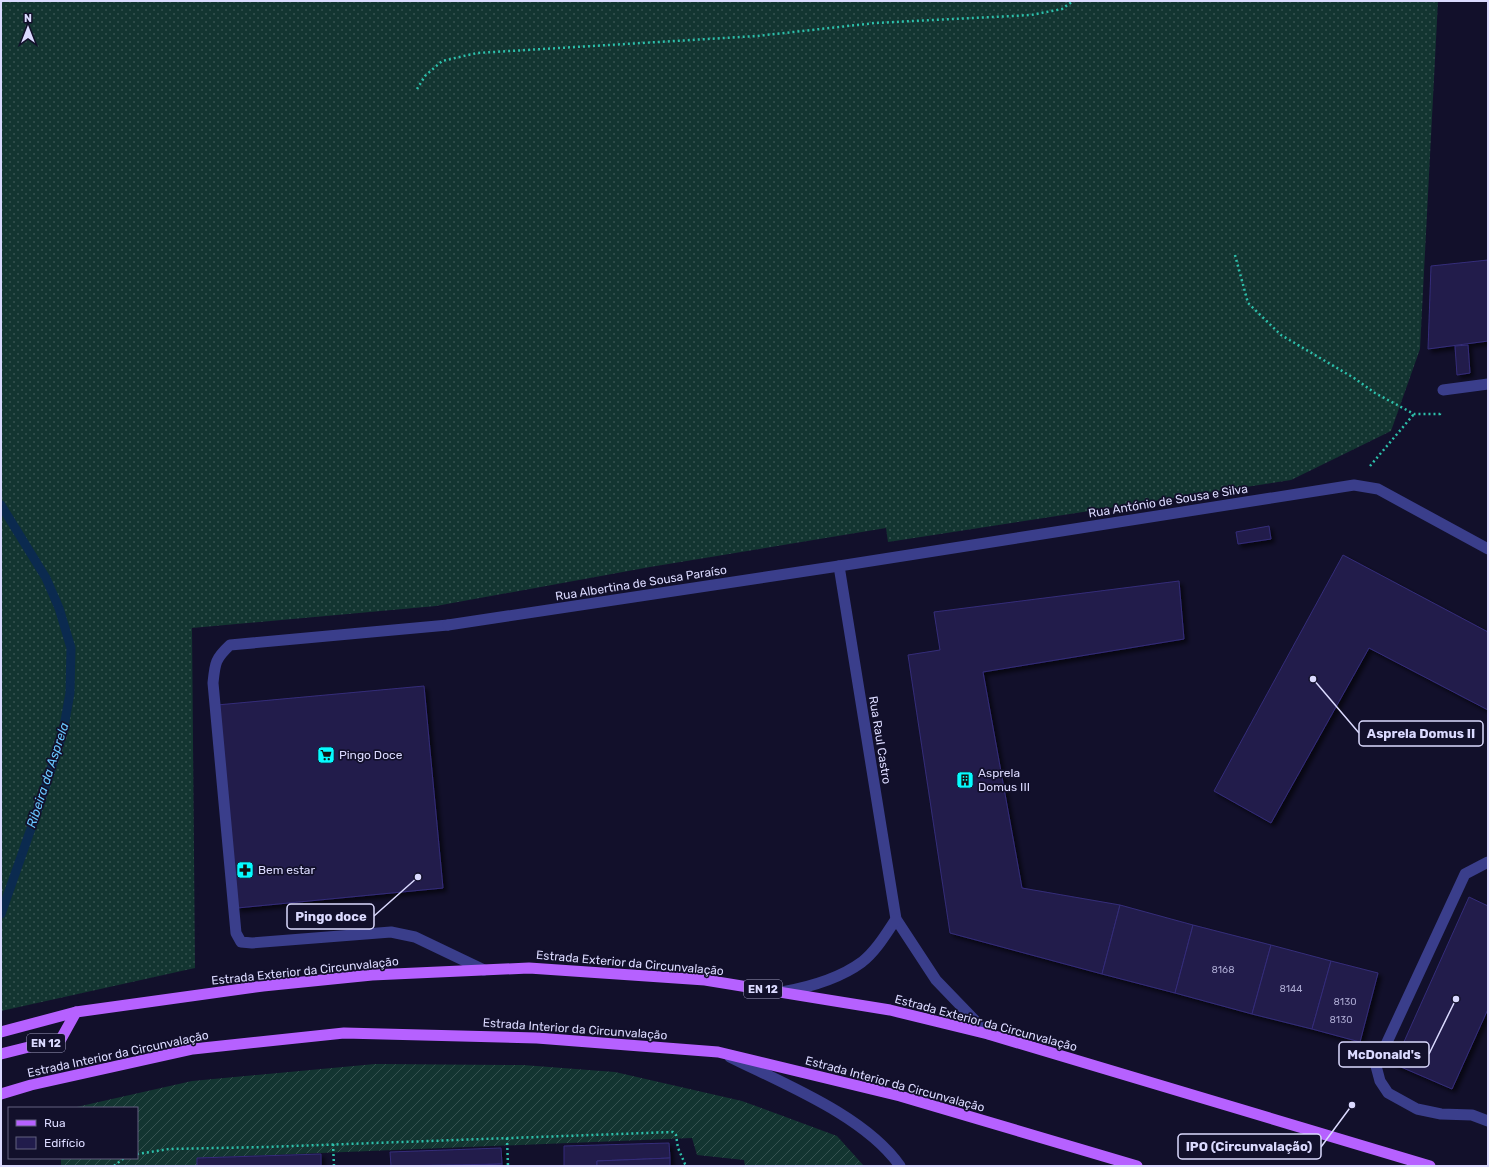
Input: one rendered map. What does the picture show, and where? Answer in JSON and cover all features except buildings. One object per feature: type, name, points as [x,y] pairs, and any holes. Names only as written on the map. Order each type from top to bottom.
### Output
[{"type":"main road","name":"Estrada Exterior da Circunvalação","points":[[1,1032],[76,1012],[263,986],[372,975],[529,968],[697,979],[890,1010],[988,1034],[1430,1166]]},
{"type":"main road","name":"EN 12","points":[[1,1054],[61,1039],[76,1012]]},
{"type":"main road","name":"Estrada Interior da Circunvalação","points":[[1,1094],[31,1084],[193,1049],[344,1033],[537,1038],[718,1052],[900,1096],[1138,1166]]},
{"type":"street","points":[[1443,390],[1488,384]]},
{"type":"street","name":"Rua António de Sousa e Silva","points":[[839,566],[1354,485],[1378,489],[1488,549]]},
{"type":"street","name":"Rua Albertina de Sousa Paraíso","points":[[484,970],[415,937],[391,932],[252,943],[241,942],[236,933],[226,806],[213,683],[218,656],[230,645],[448,625],[839,566]]},
{"type":"street","name":"Rua Raul Castro","points":[[839,566],[896,919],[936,980],[988,1034]]},
{"type":"street","points":[[1488,862],[1465,874],[1376,1066],[1380,1081],[1388,1093],[1417,1109],[1441,1114],[1472,1115],[1488,1121]]},
{"type":"street","points":[[781,992],[808,987],[832,978],[862,962],[878,946],[896,919]]},
{"type":"street","points":[[718,1052],[812,1097],[864,1129],[892,1153],[900,1166]]},
{"type":"path","points":[[417,89],[425,76],[442,61],[478,53],[757,36],[875,23],[1031,15],[1062,9],[1073,1]]},
{"type":"path","points":[[1235,255],[1248,303],[1281,335],[1354,378],[1375,393],[1414,414],[1440,414],[1443,390]]},
{"type":"path","points":[[1354,485],[1414,414]]},
{"type":"path","points":[[138,1154],[169,1149],[673,1132],[676,1135],[678,1148],[687,1166]]},
{"type":"path","points":[[507,1138],[508,1166]]},
{"type":"path","points":[[333,1144],[334,1166]]},
{"type":"path","points":[[114,1166],[123,1159]]},
{"type":"green space","points":[[1,1],[1438,1],[1420,349],[1391,431],[1291,480],[888,542],[886,528],[650,567],[436,606],[192,628],[195,968],[1,1011]]},
{"type":"green space","points":[[375,1064],[523,1065],[615,1072],[742,1101],[837,1136],[864,1166],[745,1166],[744,1160],[697,1155],[692,1138],[197,1158],[197,1166],[61,1166],[61,1159],[138,1159],[138,1107],[76,1107],[192,1081]]},
{"type":"waterway","name":"Ribeira da Asprela","points":[[1,505],[46,578],[59,608],[71,648],[70,693],[63,732],[1,914]]},
{"type":"place","name":"Asprela Domus II","points":[[1313,679]]},
{"type":"place","name":"Pingo Doce","points":[[326,755]]},
{"type":"place","name":"Asprela Domus III","points":[[965,780]]},
{"type":"place","name":"Bem estar","points":[[245,870]]},
{"type":"place","name":"Pingo doce","points":[[418,877]]},
{"type":"place","name":"McDonald's","points":[[1456,999]]},
{"type":"place","name":"IPO (Circunvalação)","points":[[1352,1105]]}]
